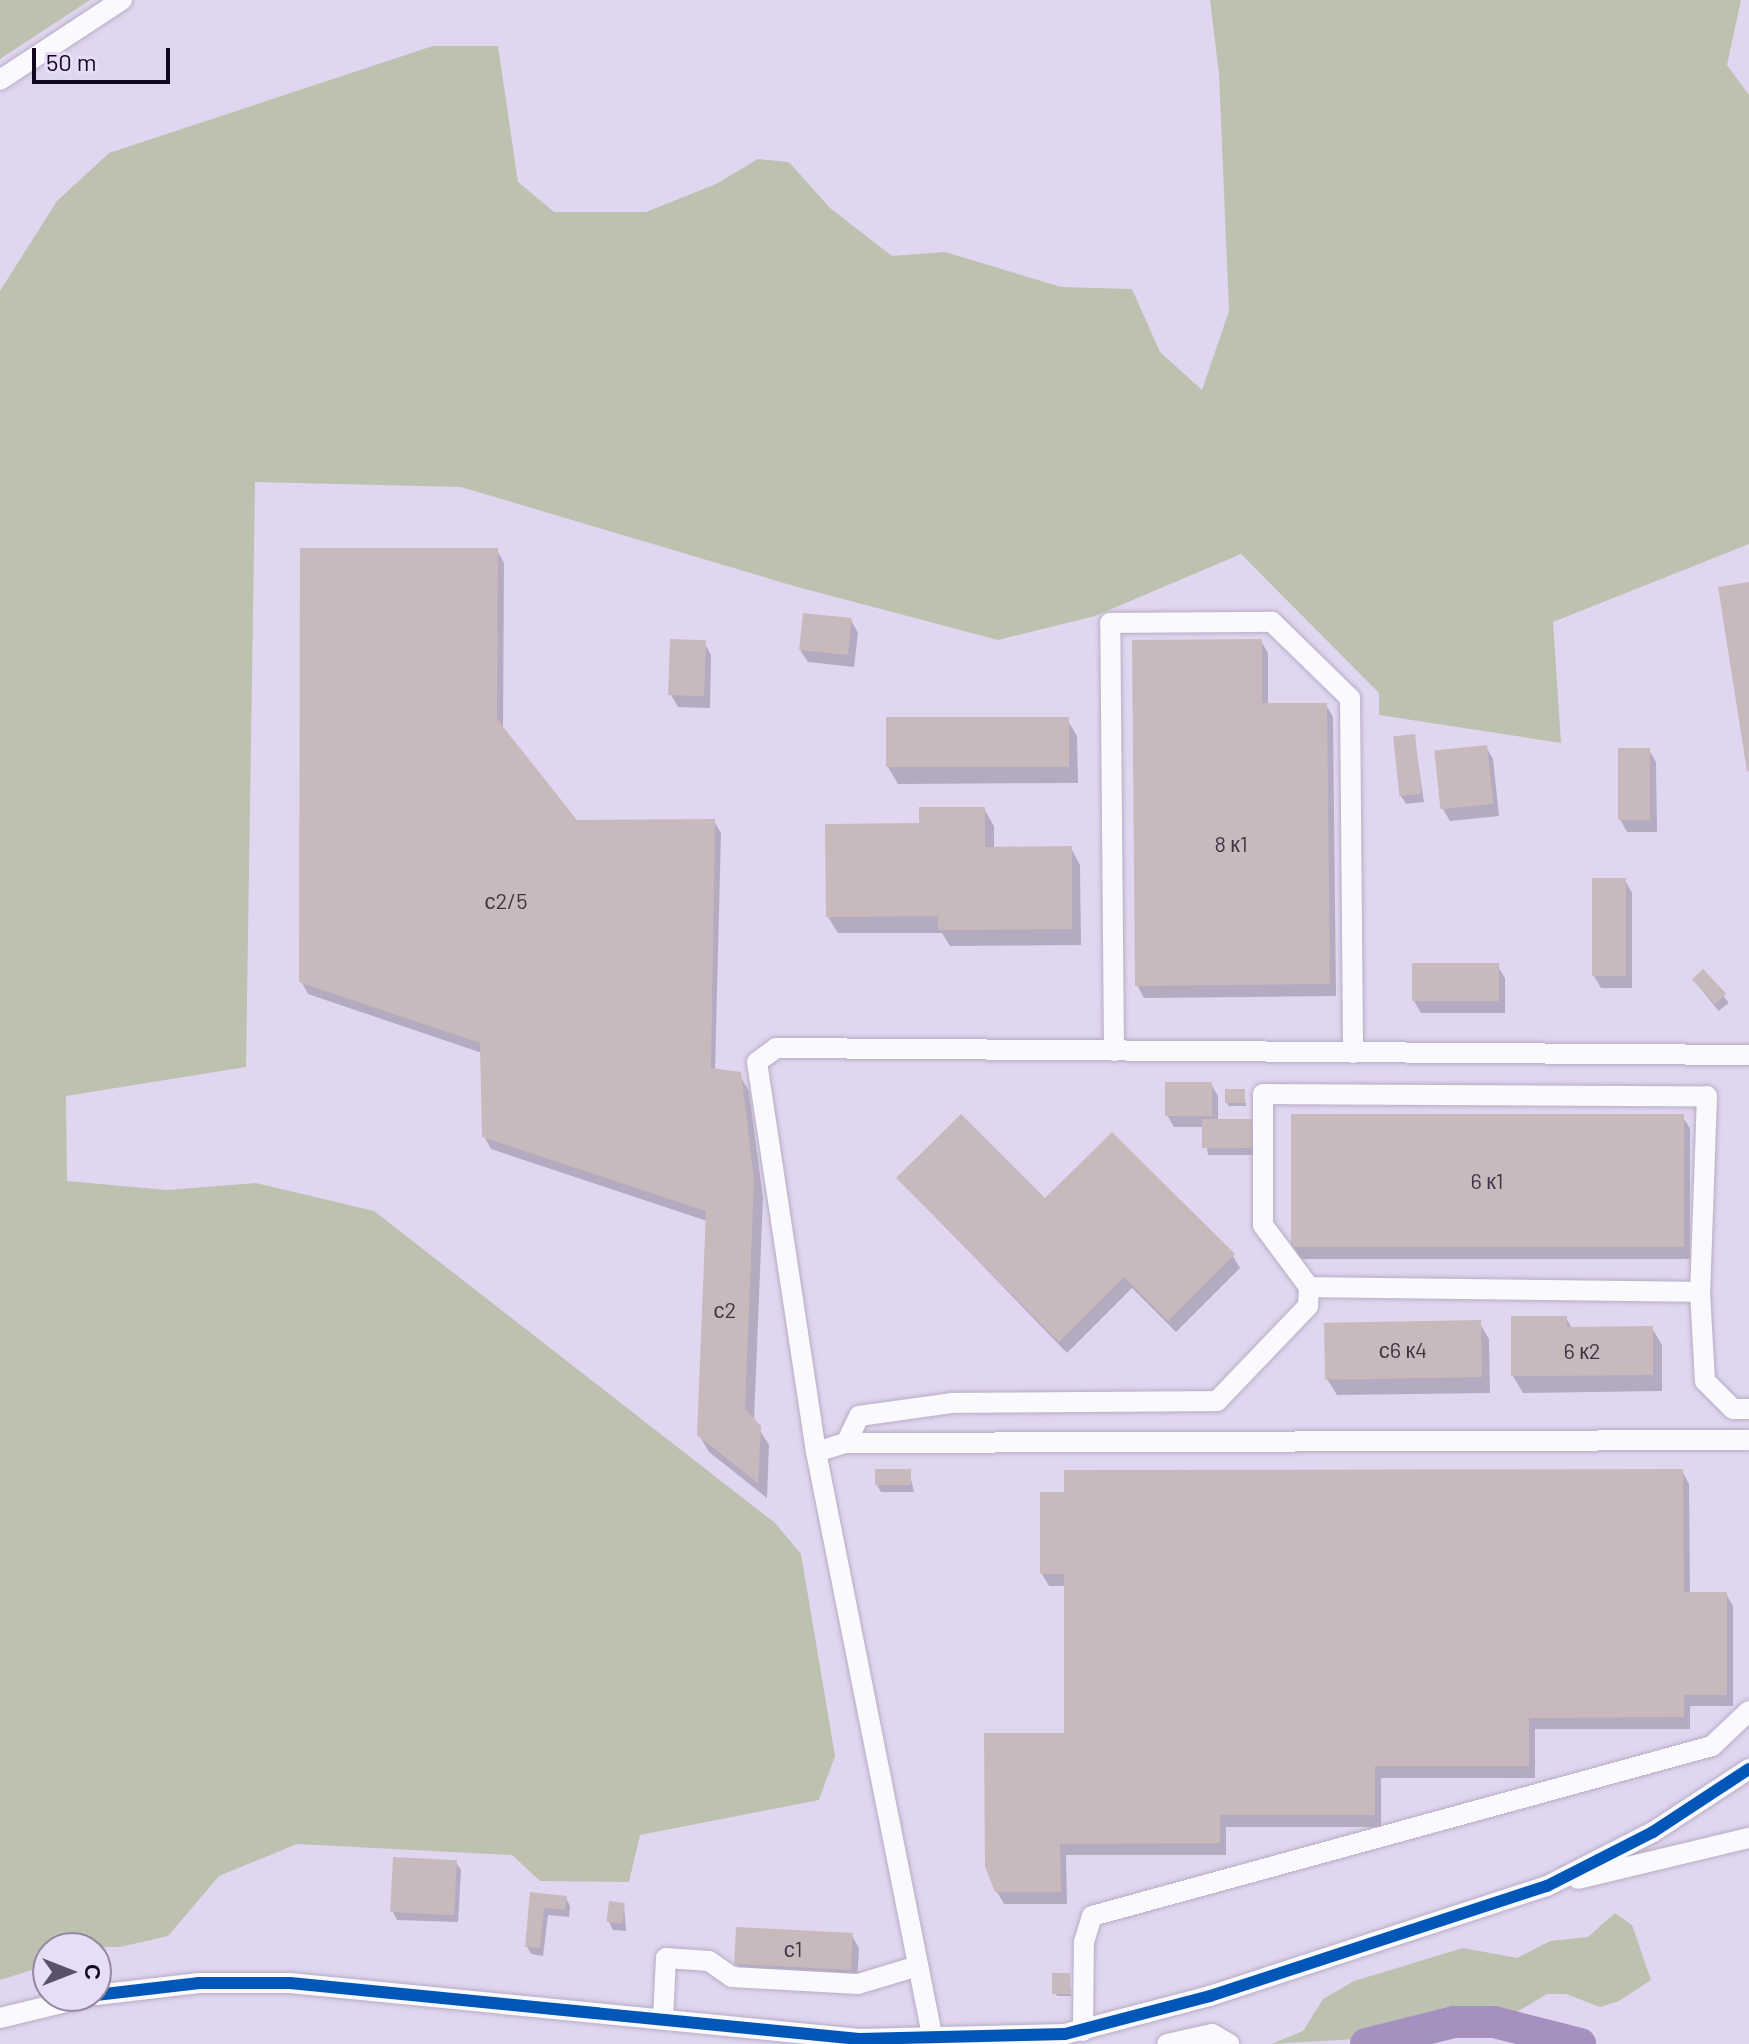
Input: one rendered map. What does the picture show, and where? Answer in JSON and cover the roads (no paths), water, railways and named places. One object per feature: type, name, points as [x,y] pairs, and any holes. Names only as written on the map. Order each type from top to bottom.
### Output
[{"type":"street","points":[[0,80],[122,0]]},
{"type":"street","points":[[1114,1051],[1110,623],[1272,622],[1350,698],[1353,1053]]},
{"type":"street","points":[[933,2040],[816,1452],[757,1062],[776,1048],[1749,1055]]},
{"type":"street","points":[[846,1443],[859,1416],[951,1403],[1217,1401],[1308,1306],[1309,1287],[1263,1225],[1263,1094],[1707,1096],[1700,1292],[1705,1381],[1733,1409],[1749,1409]]},
{"type":"street","points":[[1309,1287],[1700,1292]]},
{"type":"street","points":[[816,1452],[846,1443],[1749,1440]]},
{"type":"street","points":[[1083,2031],[1084,1942],[1092,1916],[1712,1746],[1749,1711]]},
{"type":"street","points":[[1547,1886],[1653,1832],[1749,1769]]},
{"type":"street","points":[[112,1993],[199,1983],[290,1983],[859,2039],[961,2042],[1083,2031],[1210,1996],[1547,1886],[1749,1838]]},
{"type":"street","points":[[663,2019],[666,1958],[709,1961],[732,1977],[858,1984],[918,1966]]},
{"type":"street","points":[[0,2018],[32,2010]]},
{"type":"street","points":[[1167,2044],[1212,2034],[1229,2044]]},
{"type":"waterway","points":[[1366,2044],[1454,2022],[1494,2022],[1580,2044]]}]
